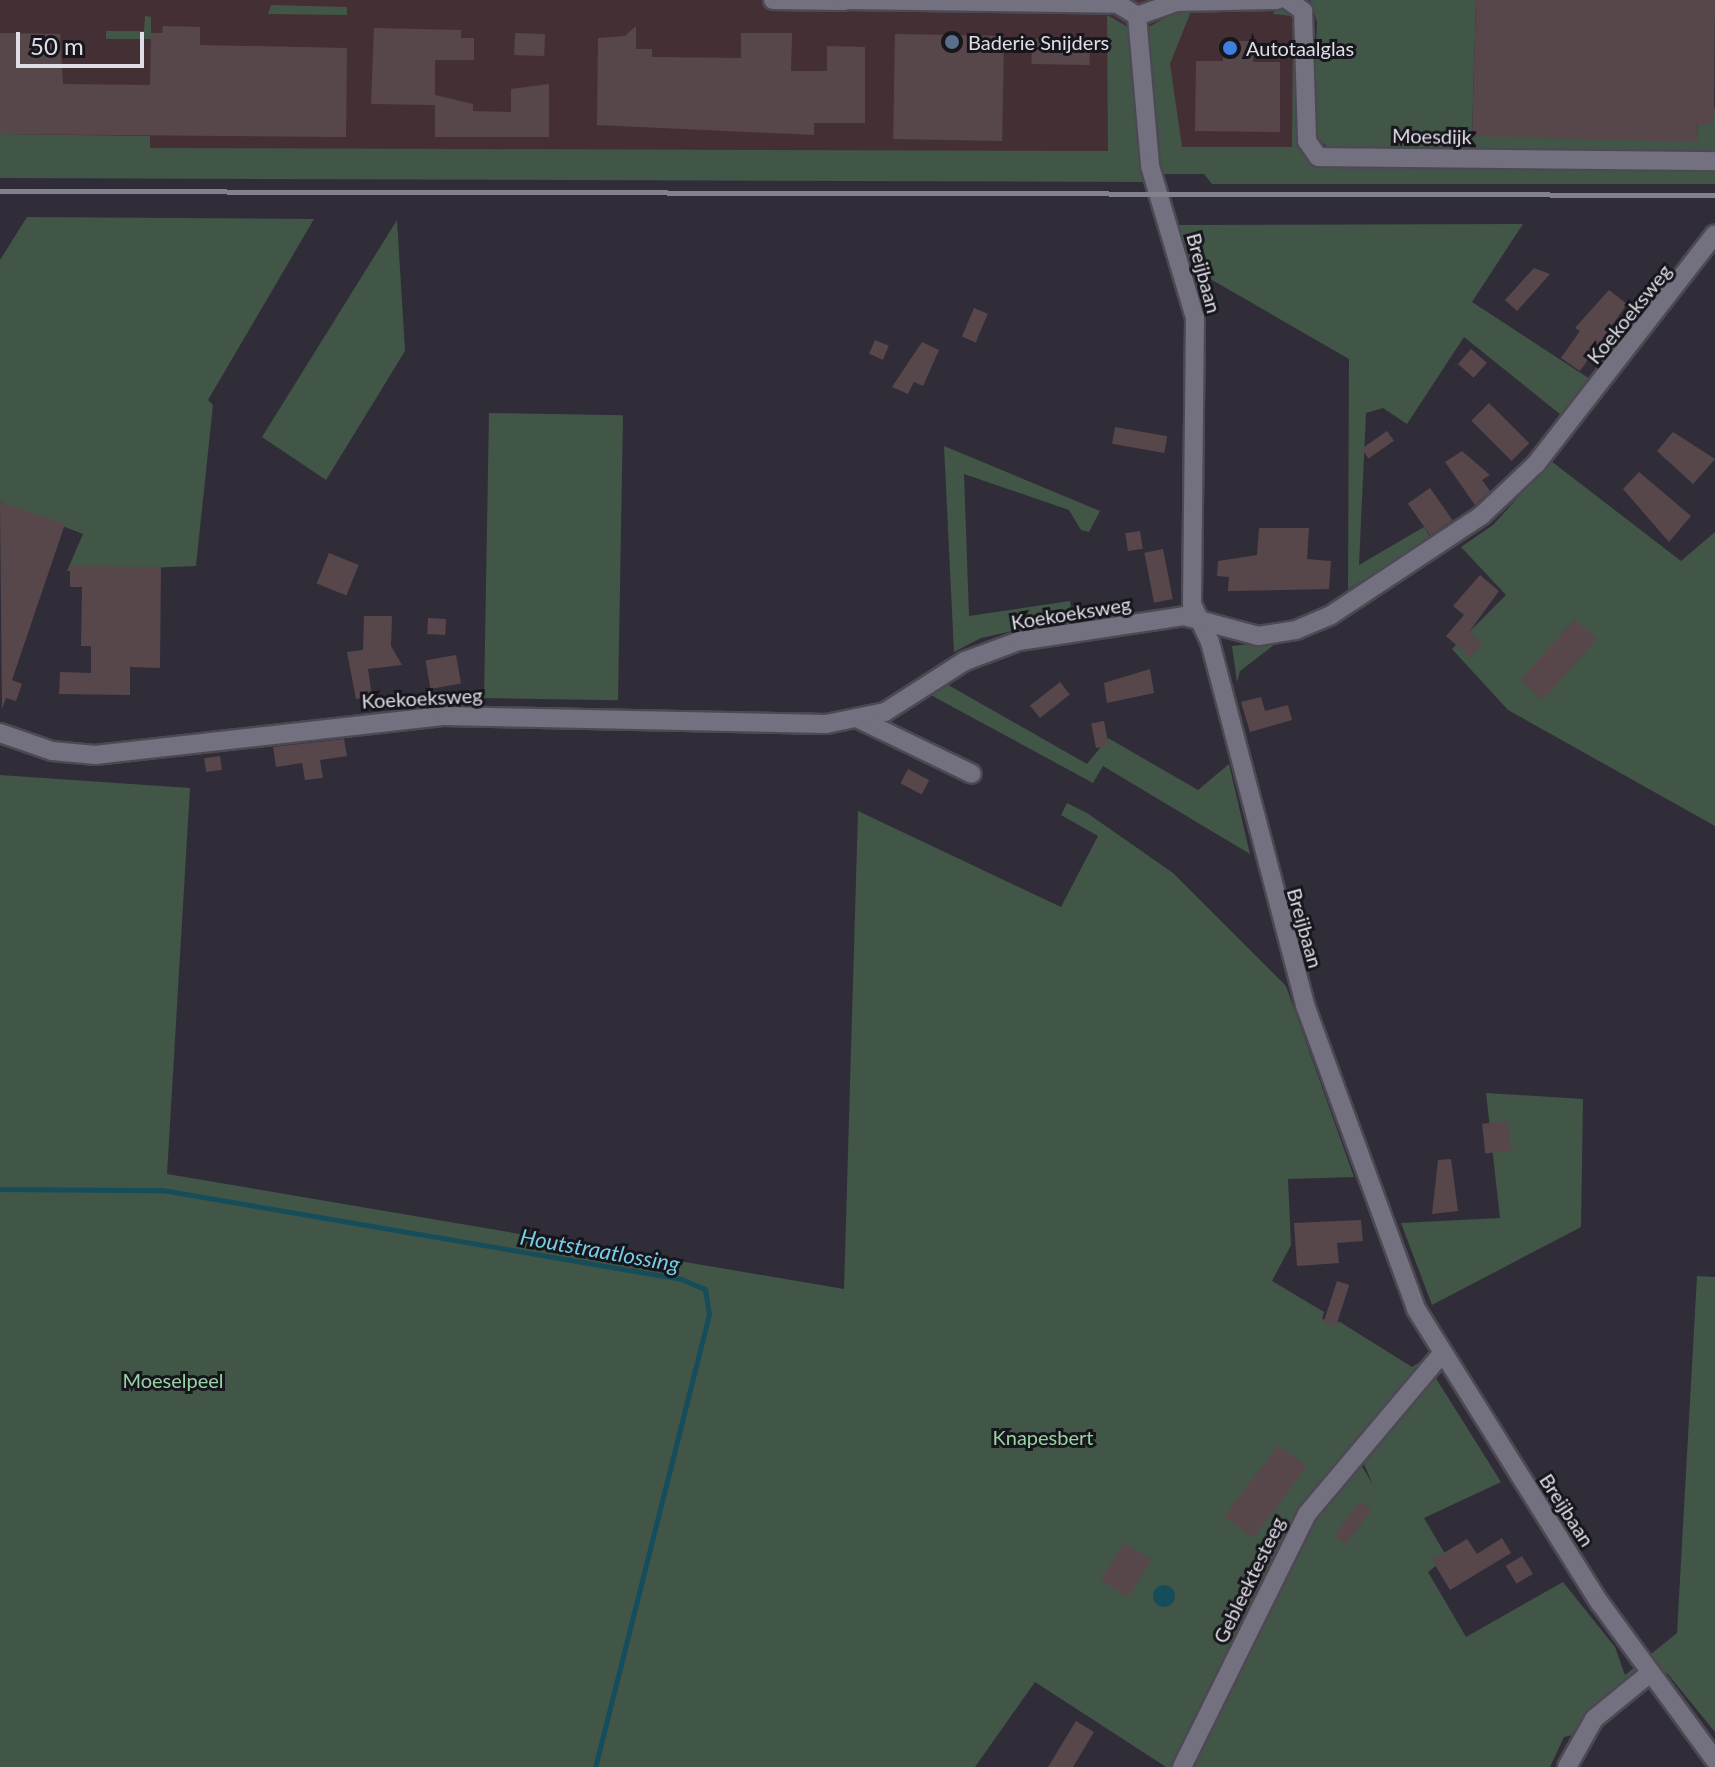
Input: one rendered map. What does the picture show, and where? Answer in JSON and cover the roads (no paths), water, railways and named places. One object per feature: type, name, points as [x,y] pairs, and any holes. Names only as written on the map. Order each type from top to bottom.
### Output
[{"type":"street","points":[[773,0],[1118,4],[1137,16],[1176,2],[1277,0]]},
{"type":"street","name":"Moesdijk","points":[[1288,0],[1303,11],[1307,141],[1318,157],[1715,161]]},
{"type":"street","name":"Breijbaan","points":[[1137,16],[1150,166],[1195,318],[1187,549],[1199,622],[1282,934],[1378,1211],[1441,1355],[1649,1674],[1715,1760]]},
{"type":"street","name":"Koekoeksweg","points":[[0,733],[52,751],[95,755],[443,716],[861,720],[965,661],[1019,641],[1184,616],[1258,636],[1296,630],[1331,615],[1482,515],[1536,464],[1715,234]]},
{"type":"street","points":[[861,720],[972,774]]},
{"type":"street","name":"Gebleektesteeg","points":[[1182,1767],[1307,1514],[1441,1355]]},
{"type":"street","points":[[1567,1767],[1594,1719],[1649,1674]]},
{"type":"water","points":[[1164,1585],[1172,1588],[1175,1596],[1172,1604],[1164,1607],[1156,1604],[1153,1596],[1156,1588]]},
{"type":"waterway","name":"Houtstraatlossing","points":[[0,1189],[162,1190],[681,1279],[705,1289],[709,1314],[595,1767]]},
{"type":"railway","points":[[0,191],[1715,195]]},
{"type":"place","name":"Baderie Snijders","points":[[952,42]]},
{"type":"place","name":"Autotaalglas","points":[[1230,48]]},
{"type":"park label","name":"Moeselpeel","points":[[173,1380]]},
{"type":"park label","name":"Knapesbert","points":[[1043,1437]]}]
